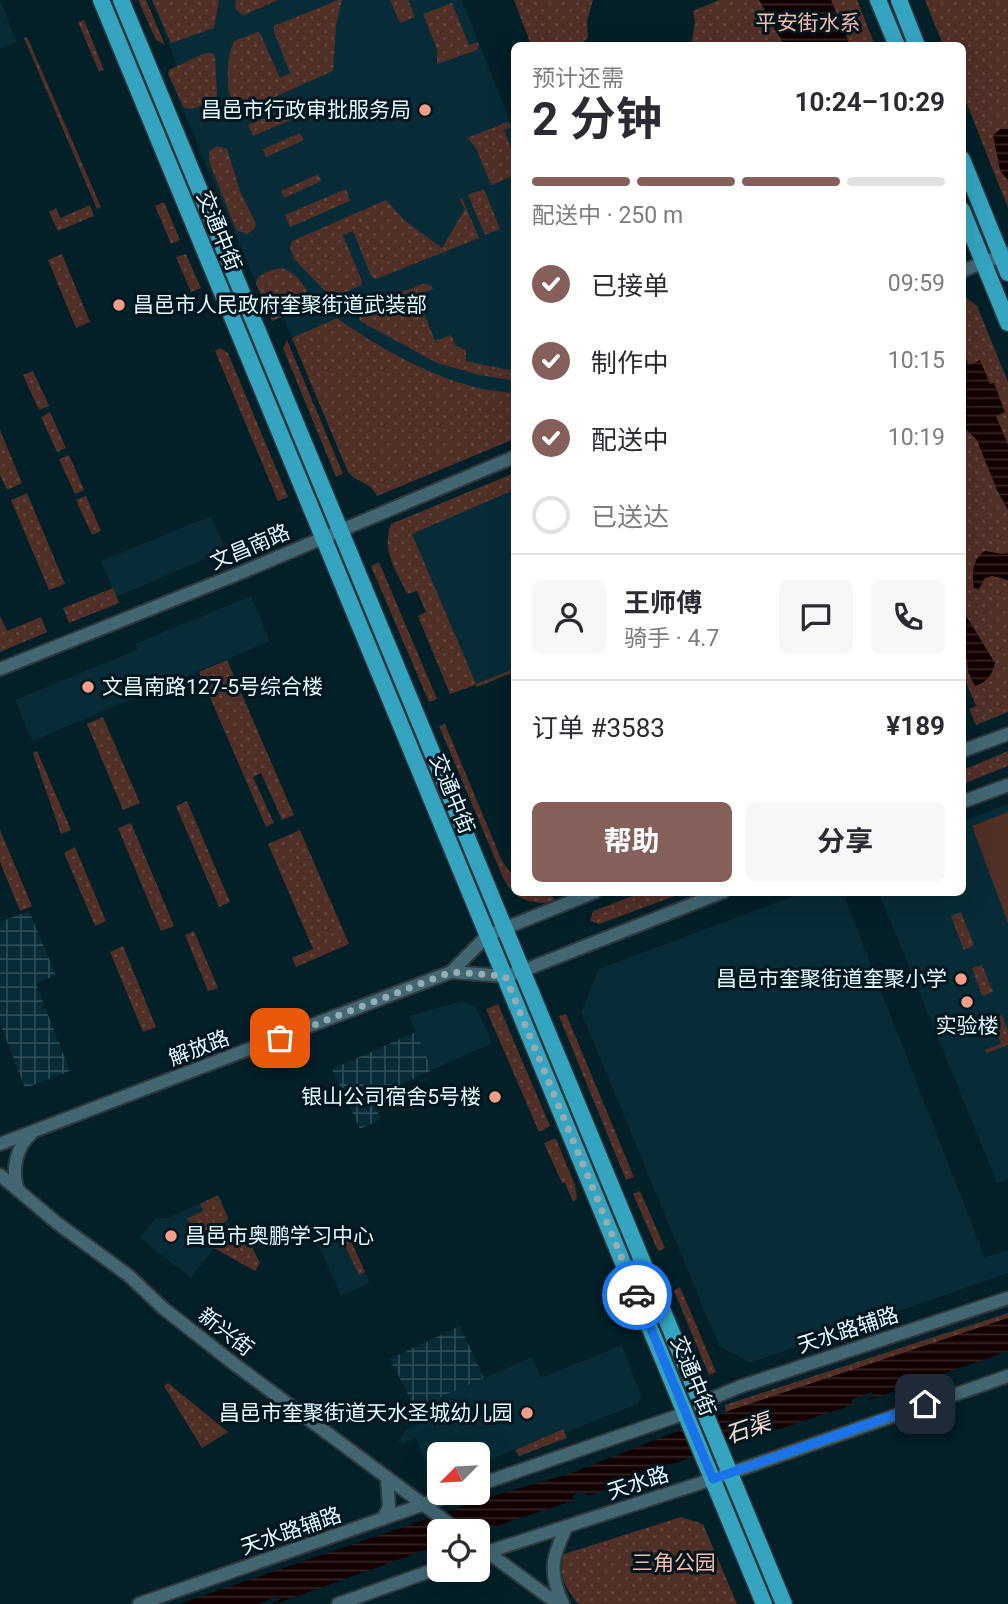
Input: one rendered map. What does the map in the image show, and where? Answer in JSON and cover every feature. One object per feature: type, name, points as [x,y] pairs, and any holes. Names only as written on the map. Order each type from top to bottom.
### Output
[{"type":"main road","name":"交通中街","points":[[101,0],[765,1604]]},
{"type":"main road","name":"交通中街","points":[[121,0],[784,1604]]},
{"type":"main road","points":[[878,0],[895,42]]},
{"type":"main road","points":[[899,0],[915,42]]},
{"type":"main road","points":[[966,168],[1004,254],[1008,273]]},
{"type":"main road","points":[[966,219],[1008,323]]},
{"type":"street","points":[[966,269],[1004,254]]},
{"type":"street","name":"文昌南路","points":[[0,669],[511,458]]},
{"type":"street","points":[[966,750],[1008,734]]},
{"type":"street","points":[[966,801],[1008,785]]},
{"type":"street","name":"解放路","points":[[0,1144],[451,972],[488,935],[585,896]]},
{"type":"street","name":"解放路","points":[[451,972],[505,976],[713,896]]},
{"type":"street","points":[[18,1191],[15,1181],[17,1156],[23,1140],[31,1134]]},
{"type":"street","points":[[0,1137],[18,1137]]},
{"type":"street","name":"新兴街","points":[[0,1175],[62,1228],[128,1275],[163,1308],[442,1519]]},
{"type":"street","points":[[0,1185],[18,1191]]},
{"type":"street","name":"天水路辅路","points":[[704,1410],[739,1387],[1008,1298]]},
{"type":"street","name":"天水路","points":[[490,1547],[713,1479],[1008,1376]]},
{"type":"street","points":[[490,1481],[688,1418]]},
{"type":"street","points":[[383,1519],[389,1507],[387,1478]]},
{"type":"street","name":"天水路辅路","points":[[139,1604],[383,1519],[434,1505]]},
{"type":"street","points":[[561,1604],[552,1567],[556,1549],[567,1526]]},
{"type":"street","points":[[490,1556],[561,1604]]},
{"type":"street","points":[[338,1604],[427,1572]]},
{"type":"shaded area","points":[[0,0],[17,42],[0,48]]},
{"type":"shaded area","points":[[152,0],[462,0],[511,124],[511,440],[377,496],[372,486],[354,479],[348,472],[283,317],[272,321],[168,74],[171,68],[177,65]]},
{"type":"shaded area","points":[[511,491],[511,673],[477,687],[411,534]]},
{"type":"shaded area","points":[[211,516],[226,550],[116,597],[101,561]]},
{"type":"shaded area","points":[[251,596],[270,641],[32,741],[15,700],[137,650],[135,644]]},
{"type":"shaded area","name":"昌邑市奎聚街道奎聚小学","points":[[1008,804],[1008,1179],[997,1183],[880,896],[966,896],[966,820]]},
{"type":"shaded area","points":[[794,896],[850,896],[845,898],[985,1258],[1008,1250],[1008,1273],[750,1363],[719,1346],[581,1012],[599,969]]},
{"type":"shaded area","points":[[29,911],[56,975],[36,984],[70,1071],[25,1088],[0,1023],[0,922]]},
{"type":"shaded area","points":[[462,1001],[476,1007],[492,1043],[432,1070],[409,1016]]},
{"type":"shaded area","points":[[416,1032],[432,1070],[371,1098],[381,1119],[360,1129],[332,1069]]},
{"type":"shaded area","points":[[218,1195],[232,1226],[191,1278],[140,1238],[156,1218],[168,1218]]},
{"type":"shaded area","points":[[347,1232],[370,1283],[341,1296],[318,1245]]},
{"type":"shaded area","points":[[460,1326],[484,1378],[415,1408],[390,1359]]},
{"type":"shaded area","points":[[622,1345],[641,1395],[638,1403],[632,1406],[564,1433],[562,1429],[490,1460],[490,1442],[427,1442],[427,1466],[416,1438],[403,1443],[398,1441],[407,1429],[421,1423],[415,1408],[532,1357],[541,1378]]},
{"type":"green space","points":[[138,0],[146,0],[165,45],[156,40]]},
{"type":"green space","points":[[152,0],[219,0],[214,28],[171,43]]},
{"type":"green space","points":[[236,0],[278,0],[244,15],[235,8]]},
{"type":"green space","points":[[342,0],[336,25],[333,71],[238,111],[233,105],[228,88],[229,57],[234,41],[260,33],[280,78],[290,73],[274,26]]},
{"type":"green space","points":[[390,0],[408,0],[415,17],[400,23]]},
{"type":"green space","points":[[514,0],[593,0],[587,21],[588,38],[583,42],[530,42]]},
{"type":"green space","name":"平安街水系","points":[[719,0],[857,0],[874,42],[692,42],[695,22],[693,11]]},
{"type":"green space","points":[[925,0],[1008,0],[1008,208],[966,102],[966,42],[942,42]]},
{"type":"green space","points":[[452,3],[469,45],[479,44],[477,50],[437,64],[437,49],[423,14]]},
{"type":"green space","points":[[84,20],[104,70],[99,72],[78,22]]},
{"type":"green space","points":[[27,37],[101,207],[97,209],[24,38]]},
{"type":"green space","points":[[212,53],[215,56],[217,96],[202,106],[184,108],[168,74],[169,70],[203,54]]},
{"type":"green space","points":[[309,99],[314,110],[253,136],[248,125]]},
{"type":"green space","points":[[507,122],[511,125],[504,130],[511,148],[511,177],[491,185],[476,148],[467,138]]},
{"type":"green space","points":[[300,133],[304,140],[266,157],[263,149]]},
{"type":"green space","points":[[218,146],[227,149],[240,191],[256,224],[247,234],[236,230],[209,161],[209,151]]},
{"type":"green space","points":[[318,174],[321,181],[284,198],[281,191]]},
{"type":"green space","points":[[346,189],[350,201],[290,227],[285,215]]},
{"type":"green space","points":[[484,189],[500,229],[485,235],[468,195]]},
{"type":"green space","points":[[462,198],[479,238],[376,279],[371,276],[353,231],[343,235],[362,281],[361,285],[336,296],[329,295],[295,260],[290,248],[292,241],[386,200],[404,220],[442,248],[465,209],[459,199]]},
{"type":"green space","points":[[164,202],[180,240],[171,244],[155,206]]},
{"type":"green space","points":[[90,205],[94,216],[58,231],[49,212],[56,208],[60,218]]},
{"type":"green space","points":[[62,254],[90,322],[76,328],[48,260]]},
{"type":"green space","points":[[186,254],[201,288],[191,292],[176,257]]},
{"type":"green space","points":[[280,268],[292,273],[301,282],[308,294],[309,306],[272,321],[256,284],[261,275]]},
{"type":"green space","points":[[422,284],[431,285],[433,289],[417,295],[435,341],[451,335],[456,346],[466,350],[466,361],[511,370],[511,380],[437,363],[360,321],[359,316],[369,305]]},
{"type":"green space","points":[[966,297],[977,306],[1008,382],[1008,712],[976,725],[969,709],[976,706],[966,682]]},
{"type":"green space","points":[[337,318],[421,368],[468,385],[511,393],[511,440],[377,496],[371,487],[348,472],[292,338]]},
{"type":"green space","points":[[287,340],[343,474],[336,477],[283,348]]},
{"type":"green space","points":[[220,348],[228,353],[288,497],[278,501],[215,351]]},
{"type":"green space","points":[[33,371],[49,406],[39,410],[23,375]]},
{"type":"green space","points":[[50,412],[66,448],[57,452],[41,417]]},
{"type":"green space","points":[[0,430],[22,483],[7,490],[0,475]]},
{"type":"green space","points":[[69,455],[84,490],[75,494],[59,459]]},
{"type":"green space","points":[[511,474],[511,491],[412,534],[476,684],[511,670],[511,673],[450,694],[418,616],[426,612],[417,591],[407,594],[391,560],[388,534],[391,524]]},
{"type":"green space","points":[[27,493],[65,584],[49,590],[11,500]]},
{"type":"green space","points":[[86,496],[101,531],[92,535],[76,500]]},
{"type":"green space","points":[[379,562],[437,699],[429,702],[371,566]]},
{"type":"green space","points":[[113,588],[119,603],[69,623],[63,608]]},
{"type":"green space","points":[[0,616],[7,631],[41,617],[47,632],[0,652]]},
{"type":"green space","points":[[227,660],[294,815],[282,820],[261,773],[253,777],[274,823],[266,827],[199,672]]},
{"type":"green space","points":[[103,717],[140,803],[123,810],[87,724]]},
{"type":"green space","points":[[445,724],[502,861],[511,873],[511,890],[504,880],[439,726]]},
{"type":"green space","points":[[37,751],[71,830],[61,834],[33,753]]},
{"type":"green space","points":[[1008,751],[1008,766],[966,783],[966,769]]},
{"type":"green space","points":[[187,801],[230,902],[219,907],[176,806]]},
{"type":"green space","points":[[1008,812],[1008,923],[972,826]]},
{"type":"green space","points":[[131,823],[174,926],[161,931],[118,828]]},
{"type":"green space","points":[[0,830],[32,906],[20,911],[0,862]]},
{"type":"green space","points":[[300,830],[349,944],[296,967],[292,958],[313,949],[268,844]]},
{"type":"green space","points":[[75,847],[106,921],[95,926],[64,853]]},
{"type":"green space","points":[[552,896],[556,903],[539,903],[520,897]]},
{"type":"green space","points":[[632,896],[675,896],[599,924],[590,921],[593,911]]},
{"type":"green space","points":[[961,912],[974,945],[964,950],[951,916]]},
{"type":"green space","points":[[194,931],[218,988],[208,991],[185,935]]},
{"type":"green space","points":[[123,946],[156,1027],[143,1032],[110,952]]},
{"type":"green space","points":[[982,965],[993,992],[982,996],[972,968]]},
{"type":"green space","points":[[498,1004],[550,1126],[539,1132],[486,1009]]},
{"type":"green space","points":[[566,1014],[634,1177],[626,1180],[559,1016]]},
{"type":"green space","points":[[1002,1015],[1008,1031],[1008,1045],[987,1053],[985,1050],[1001,1044],[992,1020]]},
{"type":"green space","points":[[556,1139],[575,1185],[577,1199],[573,1202],[544,1143]]},
{"type":"green space","points":[[640,1191],[665,1248],[658,1251],[633,1194]]},
{"type":"green space","points":[[218,1195],[228,1218],[210,1237],[186,1219],[203,1211],[200,1204]]},
{"type":"green space","points":[[232,1226],[238,1235],[245,1233],[260,1263],[255,1271],[214,1248]]},
{"type":"green space","points":[[347,1232],[365,1272],[359,1275],[340,1235]]},
{"type":"green space","points":[[680,1287],[716,1372],[709,1375],[674,1291]]},
{"type":"green space","points":[[1008,1313],[1008,1319],[726,1412],[725,1405]]},
{"type":"green space","points":[[168,1383],[228,1432],[202,1448],[164,1386]]},
{"type":"green space","points":[[563,1429],[567,1438],[519,1456],[515,1450]]},
{"type":"green space","name":"三角公园","points":[[681,1517],[703,1524],[737,1604],[578,1604],[562,1576],[564,1554]]},
{"type":"water","points":[[759,0],[831,0],[849,42],[782,42]]},
{"type":"water","points":[[1001,129],[1008,129],[1008,181],[1000,170],[993,135]]},
{"type":"water","points":[[966,358],[969,365],[980,360],[990,384],[994,383],[1005,412],[996,416],[1008,445],[1008,510],[977,440],[966,429]]},
{"type":"water","points":[[985,551],[1008,553],[1008,580],[992,576],[985,578],[979,589],[974,588],[975,562]]},
{"type":"water","points":[[966,616],[995,663],[988,678],[975,686],[968,672]]},
{"type":"water","name":"石渠","points":[[1008,1318],[1008,1351],[866,1401],[874,1396],[872,1392],[851,1400],[852,1403],[858,1403],[743,1441],[736,1440],[588,1496],[584,1492],[578,1492],[572,1501],[490,1528],[490,1519],[427,1519],[427,1549],[275,1604],[273,1603],[281,1599],[280,1595],[258,1604],[179,1604],[468,1505],[490,1505],[490,1497],[572,1473],[731,1410]]},
{"type":"way so far","points":[[280,1038],[451,972],[505,976],[637,1295]]},
{"type":"place","name":"昌邑市行政审批服务局","points":[[425,110]]},
{"type":"place","name":"昌邑市人民政府奎聚街道武装部","points":[[119,305]]},
{"type":"place","name":"文昌南路127-5号综合楼","points":[[88,687]]},
{"type":"place","name":"昌邑市奎聚街道奎聚小学","points":[[961,979]]},
{"type":"place","name":"实验楼","points":[[967,1002]]},
{"type":"place","name":"银山公司宿舍5号楼","points":[[495,1097]]},
{"type":"place","name":"昌邑市奥鹏学习中心","points":[[171,1236]]},
{"type":"place","name":"昌邑市奎聚街道天水圣城幼儿园","points":[[527,1413]]},
{"type":"route","points":[[637,1295],[713,1479],[925,1404]]}]
